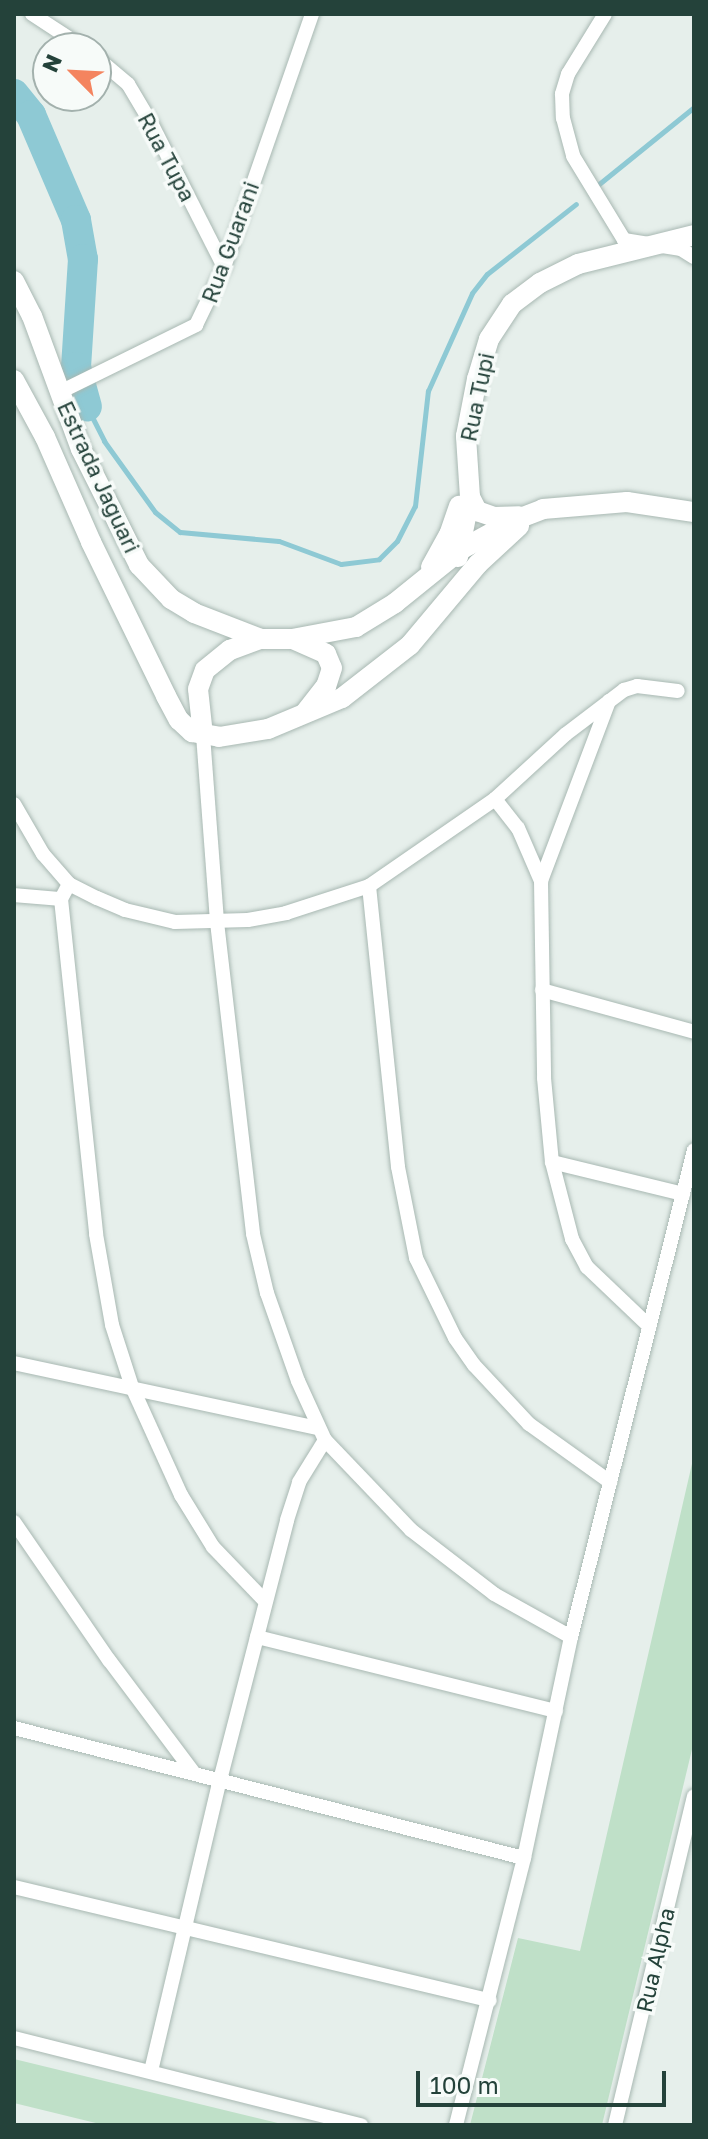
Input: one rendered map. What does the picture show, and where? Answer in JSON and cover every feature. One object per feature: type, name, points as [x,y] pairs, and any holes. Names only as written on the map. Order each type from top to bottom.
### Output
[{"type":"main road","name":"Rua Tupi","points":[[462,549],[470,497],[465,466],[466,436],[477,379],[489,339],[512,304],[540,283],[578,264],[694,235]]},
{"type":"main road","name":"Estrada Jaguari","points":[[14,281],[66,389],[99,489],[139,565],[162,590],[207,620],[261,639],[292,639],[356,627],[395,603],[425,575],[462,549],[528,514]]},
{"type":"main road","points":[[14,380],[45,437],[179,720],[192,732],[203,735],[236,736],[301,717],[351,692],[410,645],[478,564],[528,514]]},
{"type":"main road","points":[[425,575],[449,535],[461,502],[465,466]]},
{"type":"main road","points":[[73,501],[99,489]]},
{"type":"main road","points":[[470,497],[477,511],[494,517],[528,514],[561,505],[627,502],[694,512]]},
{"type":"main road","points":[[410,645],[462,549]]},
{"type":"main road","points":[[203,735],[198,689],[205,670],[230,650],[261,639]]},
{"type":"main road","points":[[292,639],[326,654],[332,668],[326,686],[301,717]]},
{"type":"street","points":[[32,14],[60,32]]},
{"type":"street","name":"Rua Guarani","points":[[66,389],[196,325],[224,267],[312,14]]},
{"type":"street","points":[[605,14],[568,74],[562,94],[563,118],[573,156],[612,226],[624,240],[681,249],[694,257]]},
{"type":"street","name":"Rua Tupa","points":[[112,70],[128,84],[150,121],[224,267]]},
{"type":"street","points":[[14,804],[28,835],[69,884],[151,918],[217,922],[286,913],[369,886],[495,799],[566,734],[631,686],[678,691]]},
{"type":"street","points":[[609,701],[541,881],[544,1078],[552,1162],[572,1239],[587,1267],[649,1326]]},
{"type":"street","points":[[203,735],[217,922],[253,1234],[281,1336],[322,1434],[421,1538],[494,1594],[571,1637]]},
{"type":"street","points":[[495,799],[518,828],[541,881]]},
{"type":"street","points":[[69,884],[61,899],[96,1234],[112,1325],[132,1387],[181,1495],[213,1547],[265,1601]]},
{"type":"street","points":[[369,886],[398,1167],[416,1258],[455,1338],[474,1365],[529,1424],[610,1482]]},
{"type":"street","points":[[14,895],[61,899]]},
{"type":"street","points":[[542,990],[694,1032]]},
{"type":"street","points":[[456,2125],[524,1858],[571,1637],[694,1150]]},
{"type":"street","points":[[552,1162],[683,1194]]},
{"type":"street","points":[[14,1363],[132,1387],[322,1434]]},
{"type":"street","points":[[151,2071],[265,1601],[299,1482],[322,1434]]},
{"type":"street","points":[[14,1522],[66,1599],[193,1772]]},
{"type":"street","points":[[257,1637],[556,1711]]},
{"type":"street","points":[[14,1728],[524,1858]]},
{"type":"street","name":"Rua Alpha","points":[[615,2125],[694,1796]]},
{"type":"street","points":[[14,1887],[490,2000]]},
{"type":"street","points":[[14,2038],[361,2125]]},
{"type":"green space","points":[[694,1455],[694,1741],[602,2125],[470,2125],[518,1938],[580,1951]]},
{"type":"green space","points":[[14,2059],[286,2125],[104,2125],[14,2103]]},
{"type":"waterway","points":[[14,94],[31,115],[76,220],[83,259],[76,367],[87,407]]},
{"type":"waterway","points":[[599,184],[694,107]]},
{"type":"waterway","points":[[87,407],[104,441],[155,512],[180,532],[279,541],[341,564],[379,559],[397,541],[415,506],[428,391],[472,293],[487,274],[576,204]]}]
